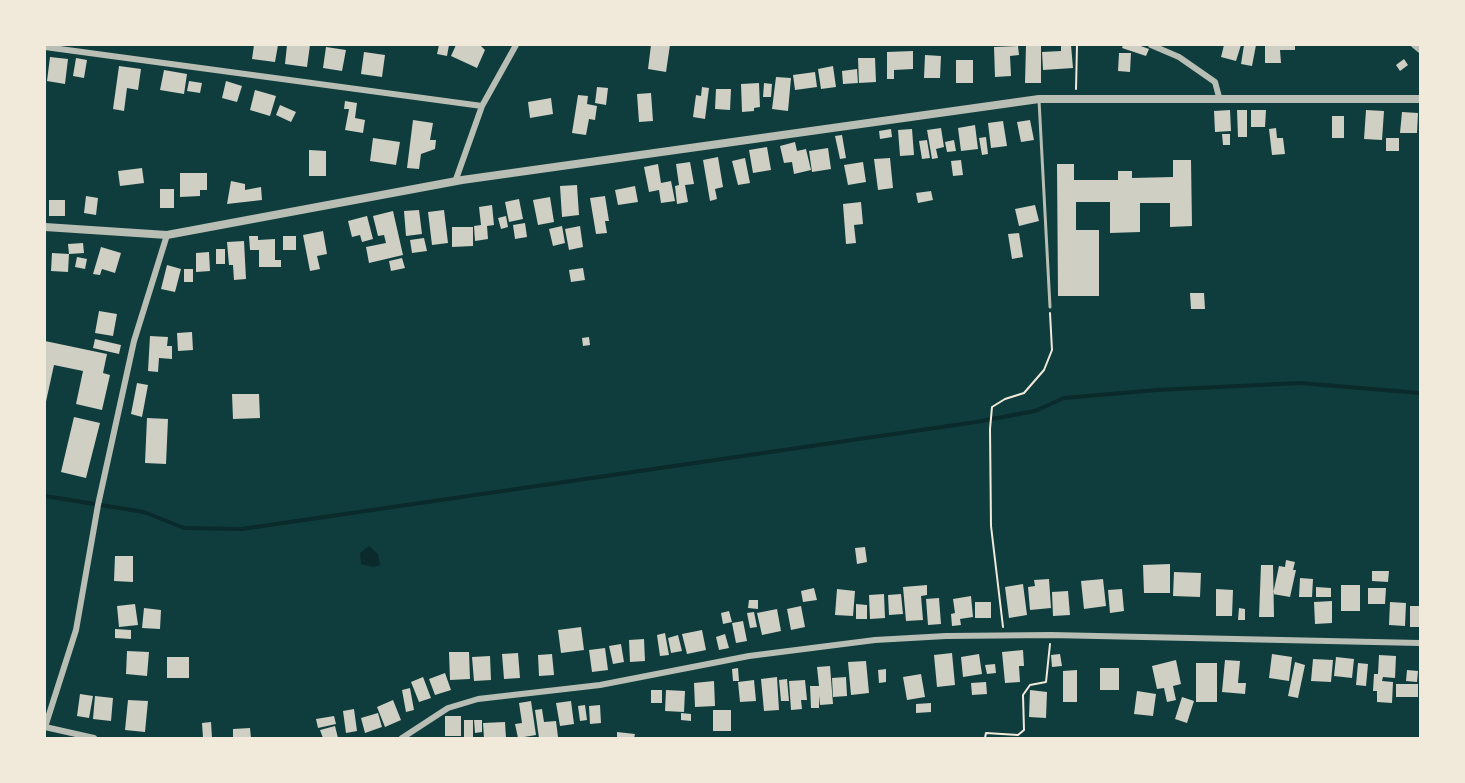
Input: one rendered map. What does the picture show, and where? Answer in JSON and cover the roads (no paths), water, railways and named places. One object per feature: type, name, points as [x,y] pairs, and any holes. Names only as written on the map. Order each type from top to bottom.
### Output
[{"type":"street","points":[[455,182],[482,106],[516,45]]},
{"type":"street","points":[[1151,45],[1179,57],[1215,82],[1219,97]]},
{"type":"street","points":[[1414,45],[1420,50]]},
{"type":"street","points":[[45,47],[482,106]]},
{"type":"street","points":[[45,228],[167,235],[455,182],[1039,99],[1219,97],[1420,99]]},
{"type":"street","points":[[94,738],[45,727],[76,630],[96,514],[134,341],[167,235]]},
{"type":"street","points":[[402,738],[448,708],[478,699],[600,685],[749,656],[816,646],[946,636],[1051,635],[1420,643]]},
{"type":"lane","points":[[1039,99],[1050,307]]},
{"type":"water","points":[[369,546],[378,554],[380,565],[373,567],[361,564],[360,553]]},
{"type":"waterway","points":[[45,496],[144,512],[184,528],[242,529],[976,422],[1035,411],[1064,398],[1157,390],[1300,383],[1420,393]]}]
